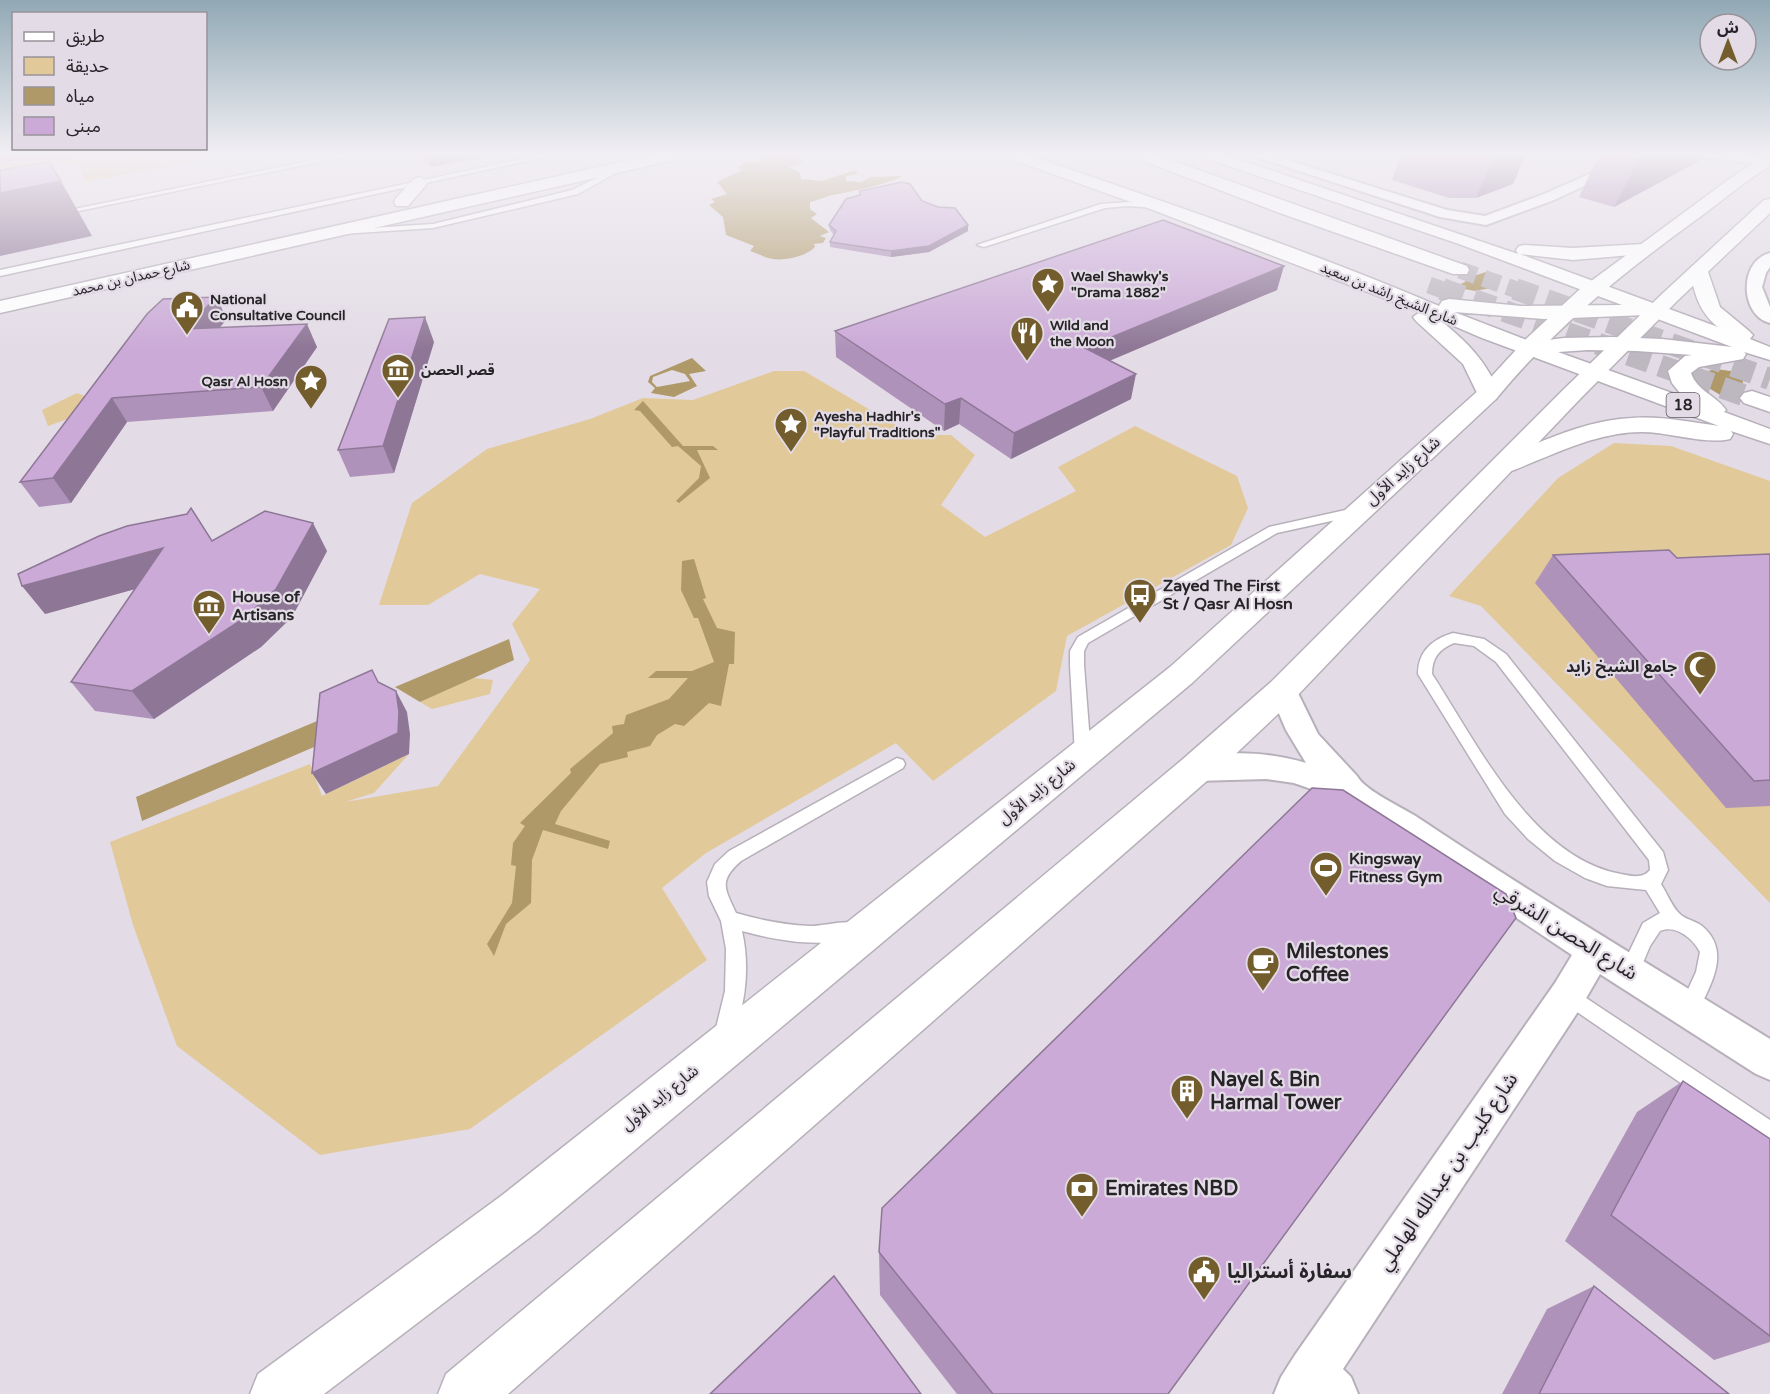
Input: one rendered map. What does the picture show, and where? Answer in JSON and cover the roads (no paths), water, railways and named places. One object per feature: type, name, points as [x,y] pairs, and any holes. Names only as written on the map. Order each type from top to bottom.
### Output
[{"type":"main road","name":"شارع حمدان بن محمد","points":[[0,291],[330,218]]},
{"type":"main road","name":"شارع حمدان بن محمد","points":[[0,307],[391,218]]},
{"type":"main road","name":"شارع الشيخ راشد بن سعيد","points":[[1191,218],[1388,291],[1528,348],[1596,372],[1764,438]]},
{"type":"main road","points":[[1312,218],[1460,270]]},
{"type":"main road","points":[[1339,218],[1406,250]]},
{"type":"main road","points":[[1408,218],[1657,311],[1765,355]]},
{"type":"main road","name":"شارع زايد الأول","points":[[278,1394],[519,1214],[1181,675],[1488,394],[1510,365],[1528,348],[1595,288],[1643,249],[1686,218]]},
{"type":"main road","points":[[466,1394],[1196,769],[1283,690],[1596,372],[1755,218]]},
{"type":"main road","points":[[1465,240],[1559,254],[1643,249]]},
{"type":"main road","points":[[1446,305],[1503,301],[1523,287],[1514,268],[1465,240]]},
{"type":"main road","points":[[1699,270],[1704,299],[1710,310],[1765,355]]},
{"type":"main road","points":[[0,285],[41,282]]},
{"type":"main road","points":[[1388,291],[1446,305],[1493,311],[1568,313],[1657,311]]},
{"type":"main road","points":[[1388,291],[1418,313],[1471,359],[1480,370],[1488,394]]},
{"type":"main road","points":[[1528,348],[1626,343],[1765,355]]},
{"type":"main road","points":[[1764,438],[1722,415],[1696,397],[1681,379],[1680,371],[1693,361],[1765,355]]},
{"type":"main road","points":[[1505,465],[1595,431],[1620,426],[1647,425],[1764,438]]},
{"type":"street","points":[[1461,218],[1491,220],[1496,218]]},
{"type":"street","points":[[1770,258],[1758,269],[1754,292],[1760,307],[1770,318]]},
{"type":"street","name":"شارع الحصن الشرقي","points":[[1283,690],[1289,711],[1300,733],[1317,755],[1363,800]]},
{"type":"street","name":"شارع الحصن الشرقي","points":[[1196,769],[1251,765],[1280,768],[1336,785],[1363,800],[1490,884],[1770,1061]]},
{"type":"street","name":"شارع كليب بن عبدالله الهاملي","points":[[1315,1387],[1568,995],[1595,949]]},
{"type":"lane","points":[[0,273],[257,218]]},
{"type":"lane","points":[[981,244],[1065,218]]},
{"type":"lane","points":[[1083,755],[1077,651],[1083,640],[1273,530],[1359,512]]},
{"type":"lane","points":[[1463,638],[1486,645],[1501,658],[1657,857],[1660,868],[1658,877],[1650,882],[1639,884],[1611,881],[1591,873],[1548,846],[1527,828],[1511,809],[1429,683],[1424,666],[1430,653],[1445,640],[1463,638]]},
{"type":"lane","points":[[719,1050],[729,1022],[738,968],[730,919],[718,896],[716,885],[718,874],[735,856],[897,764]]},
{"type":"lane","points":[[1650,882],[1675,922]]},
{"type":"lane","points":[[730,919],[757,928],[785,933],[844,932],[873,926]]},
{"type":"lane","points":[[1630,971],[1652,926],[1661,921],[1675,922],[1689,928],[1702,939],[1709,950],[1708,960],[1689,1009]]},
{"type":"lane","points":[[1568,995],[1770,1133]]},
{"type":"water","points":[[723,218],[811,218],[829,232],[820,236],[826,238],[823,243],[814,244],[815,247],[811,251],[786,259],[768,258],[750,251],[754,246],[726,235]]},
{"type":"water","points":[[1486,272],[1499,282],[1496,287],[1475,291],[1454,287],[1465,282],[1467,278]]},
{"type":"water","points":[[692,358],[706,371],[689,374],[697,386],[674,397],[651,393],[655,388],[648,382],[650,376]],"holes":[[[672,370],[685,374],[690,381],[657,387],[652,382],[653,377]]]},
{"type":"water","points":[[1716,369],[1752,374],[1743,381],[1742,386],[1732,388],[1722,396],[1707,387],[1701,378],[1708,371]]},
{"type":"water","points":[[643,401],[683,446],[713,446],[718,450],[697,450],[710,478],[679,503],[676,501],[699,478],[701,466],[678,446],[672,447],[640,411],[634,410]]},
{"type":"water","points":[[694,559],[706,598],[703,599],[717,628],[735,632],[734,664],[729,664],[721,706],[709,703],[684,726],[675,724],[657,735],[650,746],[627,752],[628,757],[600,764],[561,811],[555,824],[610,841],[608,849],[543,830],[532,860],[531,903],[506,924],[494,956],[487,944],[512,903],[516,866],[511,865],[513,843],[525,826],[520,823],[571,773],[570,769],[613,733],[612,726],[624,724],[626,715],[669,699],[688,678],[648,678],[656,671],[692,671],[714,662],[698,618],[694,618],[681,590],[682,561]]},
{"type":"water","points":[[509,639],[514,660],[420,702],[395,687]]},
{"type":"water","points":[[329,716],[328,741],[142,821],[136,797]]},
{"type":"tunnel","points":[[1460,270],[1520,291]]},
{"type":"tunnel","points":[[1429,285],[1446,291]]},
{"type":"tunnel","points":[[1442,289],[1752,398]]},
{"type":"tunnel","points":[[1515,289],[1770,379]]},
{"type":"place","name":"Wael Shawky's \"Drama 1882\"","points":[[1048,313]]},
{"type":"place","name":"National Consultative Council","points":[[187,336]]},
{"type":"place","name":"Wild and the Moon","points":[[1027,362]]},
{"type":"place","name":"قصر الحصن","points":[[398,399]]},
{"type":"place","name":"Qasr Al Hosn","points":[[311,410]]},
{"type":"place","name":"Ayesha Hadhir's \"Playful Traditions\"","points":[[791,453]]},
{"type":"place","name":"Zayed The First St / Qasr Al Hosn","points":[[1140,624]]},
{"type":"place","name":"House of Artisans","points":[[209,635]]},
{"type":"place","name":"جامع الشيخ زايد","points":[[1700,696]]},
{"type":"place","name":"Kingsway Fitness Gym","points":[[1326,897]]},
{"type":"place","name":"Milestones Coffee","points":[[1263,992]]},
{"type":"place","name":"Nayel & Bin Harmal Tower","points":[[1187,1120]]},
{"type":"place","name":"Emirates NBD","points":[[1082,1218]]},
{"type":"place","name":"سفارة أستراليا","points":[[1204,1301]]}]
